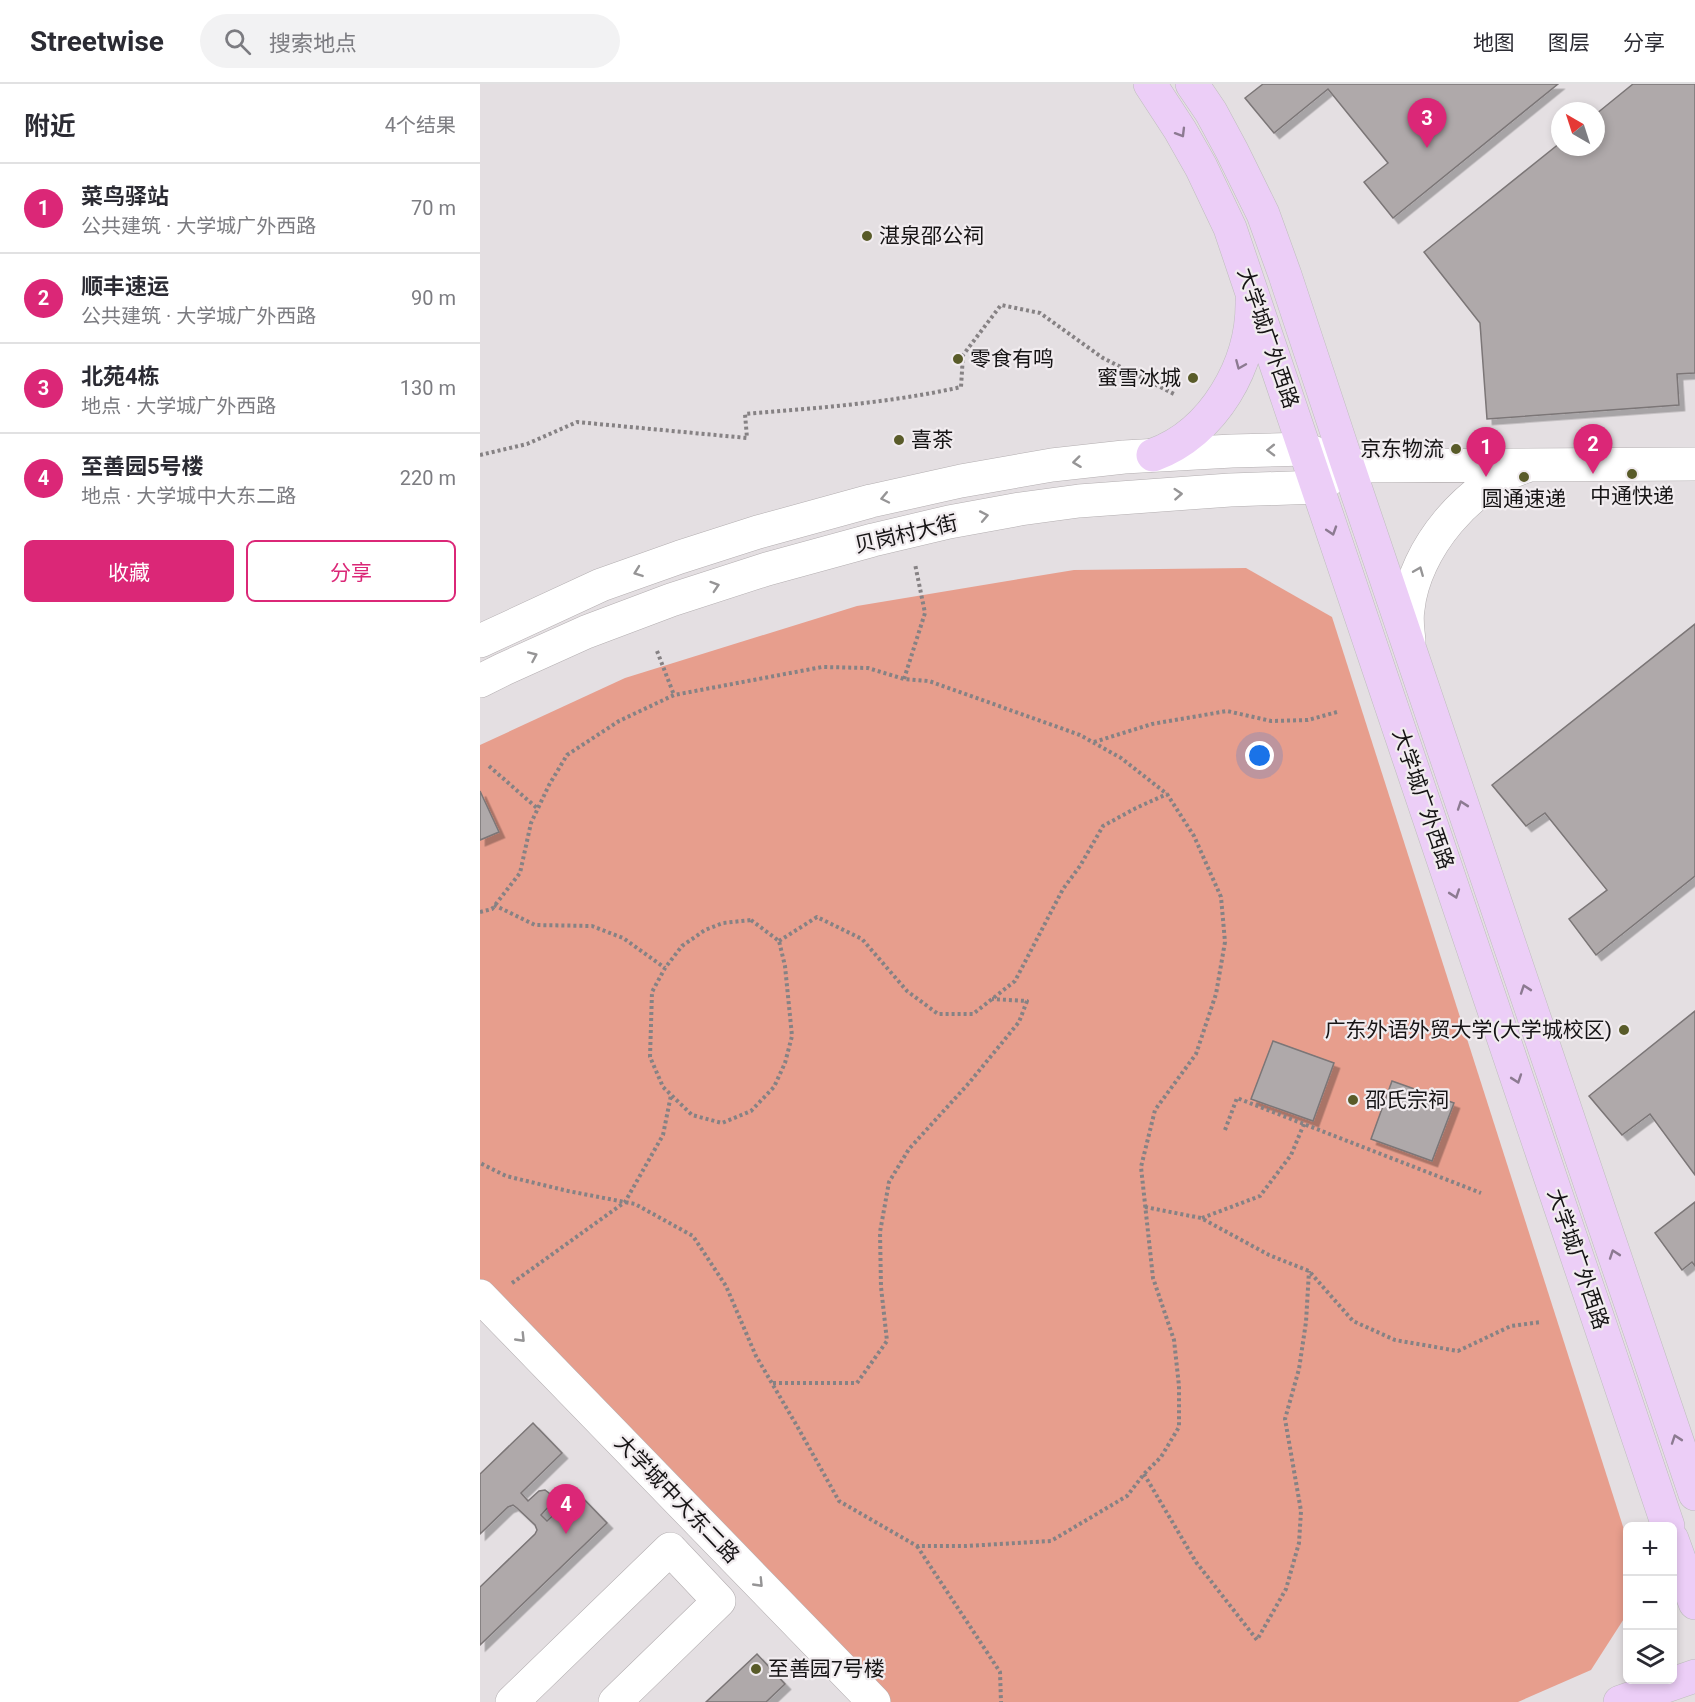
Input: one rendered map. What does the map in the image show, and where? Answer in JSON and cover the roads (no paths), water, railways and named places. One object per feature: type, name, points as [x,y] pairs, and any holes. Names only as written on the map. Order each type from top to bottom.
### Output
[{"type":"main road","name":"大学城广外西路","points":[[1150,84],[1201,167],[1230,228],[1666,1522]]},
{"type":"main road","name":"大学城广外西路","points":[[1192,84],[1227,141],[1263,214],[1285,275],[1695,1494]]},
{"type":"main road","points":[[1153,455],[1182,442],[1212,412],[1224,396],[1236,374],[1249,338],[1252,310],[1251,287]]},
{"type":"main road","points":[[1677,1553],[1695,1604]]},
{"type":"main road","points":[[1620,1702],[1695,1676]]},
{"type":"street","name":"贝岗村大街","points":[[480,641],[601,585],[758,532],[871,501],[962,481],[1052,465],[1153,455],[1305,449],[1348,466],[1695,464]]},
{"type":"street","points":[[1410,649],[1407,616],[1412,589],[1428,551],[1443,526],[1489,485],[1518,469],[1534,464]]},
{"type":"street","points":[[1318,487],[1348,466]]},
{"type":"street","name":"贝岗村大街","points":[[480,681],[586,632],[671,600],[767,569],[949,522],[1079,501],[1230,490],[1318,487]]},
{"type":"street","name":"大学城中大东二路","points":[[494,1291],[874,1702]]},
{"type":"street","points":[[512,1702],[670,1549],[719,1601],[615,1702]]},
{"type":"place","name":"北苑4栋","points":[[1427,148]]},
{"type":"place","name":"湛泉邵公祠","points":[[867,236]]},
{"type":"place","name":"零食有鸣","points":[[958,359]]},
{"type":"place","name":"蜜雪冰城","points":[[1193,378]]},
{"type":"place","name":"喜茶","points":[[899,440]]},
{"type":"place","name":"京东物流","points":[[1456,449]]},
{"type":"place","name":"顺丰速运","points":[[1593,474]]},
{"type":"place","name":"中通快递","points":[[1632,474]]},
{"type":"place","name":"菜鸟驿站","points":[[1486,477]]},
{"type":"place","name":"圆通速递","points":[[1524,477]]},
{"type":"place","name":"广东外语外贸大学(大学城校区)","points":[[1624,1030]]},
{"type":"place","name":"邵氏宗祠","points":[[1353,1100]]},
{"type":"place","name":"至善园5号楼","points":[[566,1534]]},
{"type":"place","name":"至善园7号楼","points":[[756,1669]]}]
